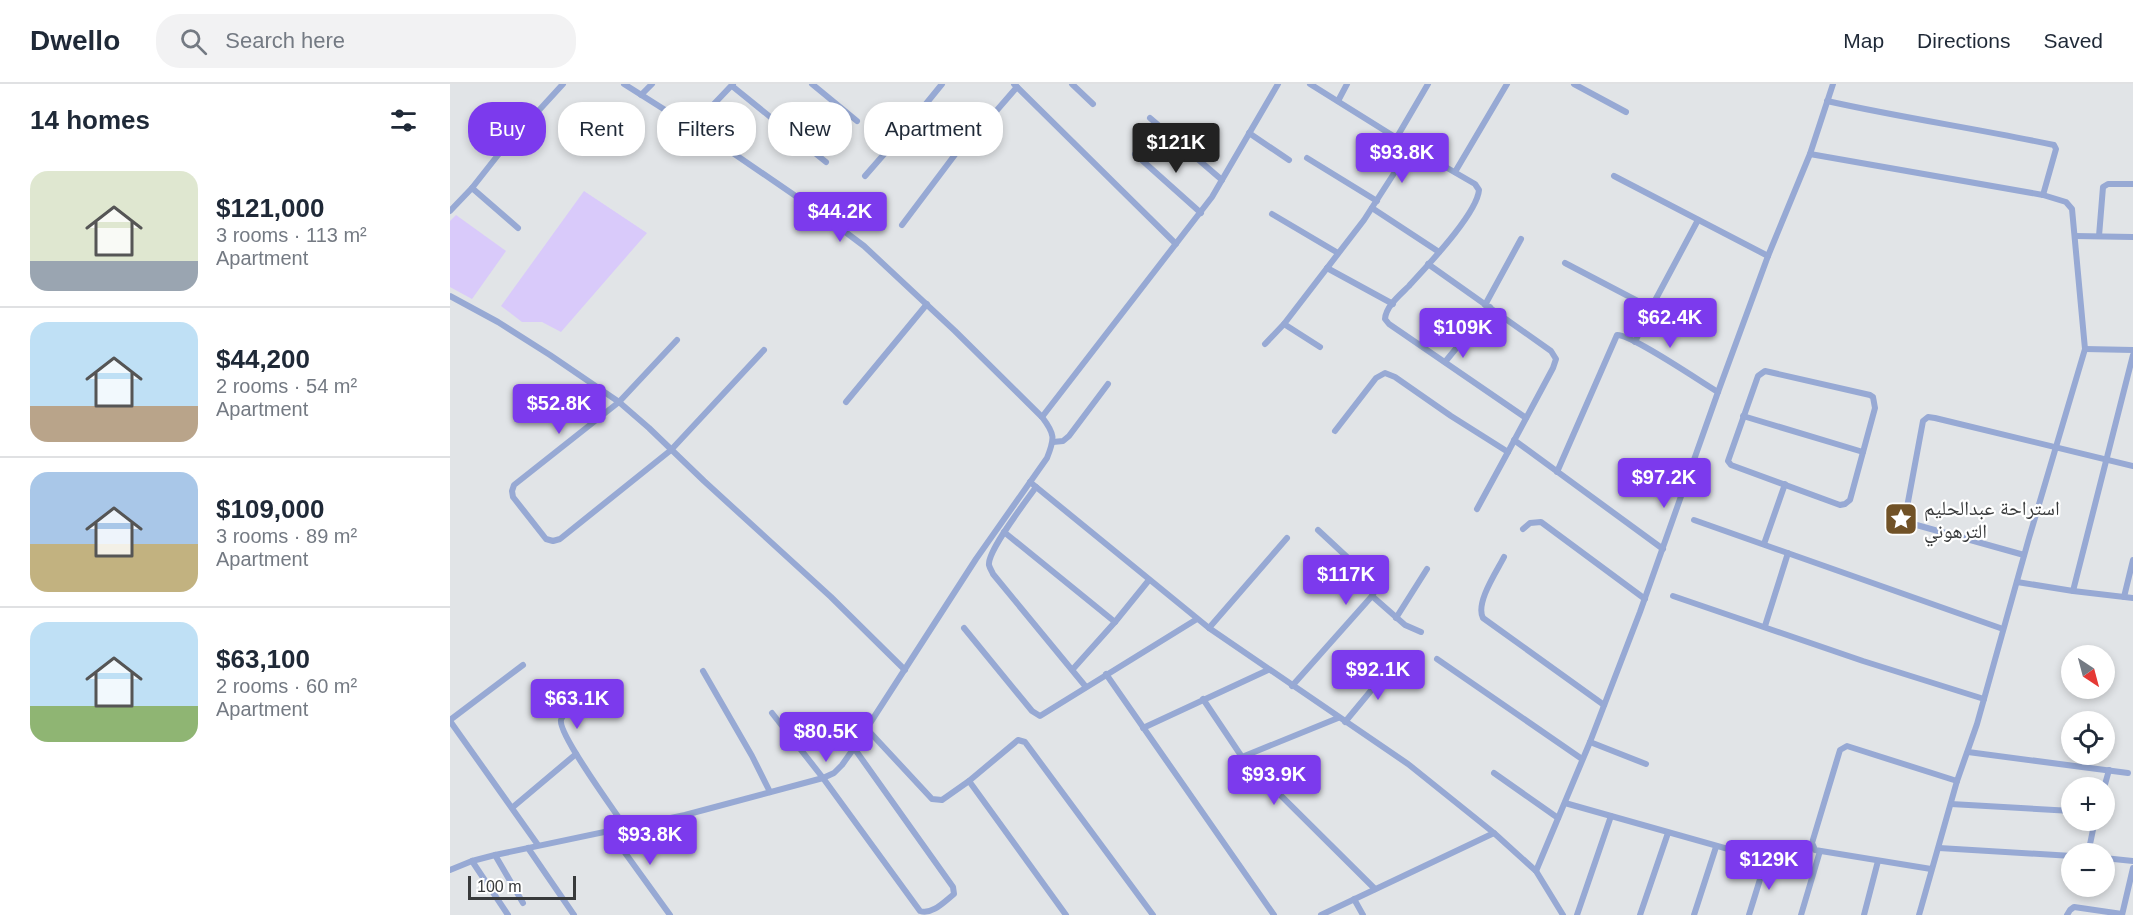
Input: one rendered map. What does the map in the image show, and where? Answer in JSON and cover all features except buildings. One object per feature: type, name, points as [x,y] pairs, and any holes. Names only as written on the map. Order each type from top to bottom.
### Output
[{"type":"street","points":[[450,211],[563,84]]},
{"type":"street","points":[[624,84],[657,105]]},
{"type":"street","points":[[641,95],[652,84]]},
{"type":"street","points":[[812,84],[858,121]]},
{"type":"street","points":[[865,176],[942,84]]},
{"type":"street","points":[[1072,84],[1093,104]]},
{"type":"street","points":[[1042,417],[1202,213],[1278,84]]},
{"type":"street","points":[[1310,84],[1475,184],[1479,190],[1476,204],[1439,252],[1392,303],[1385,319],[1526,418]]},
{"type":"street","points":[[1338,101],[1347,84]]},
{"type":"street","points":[[1397,137],[1428,84]]},
{"type":"street","points":[[1455,172],[1507,84]]},
{"type":"street","points":[[1574,84],[1626,112]]},
{"type":"street","points":[[1536,871],[1590,742],[1645,599],[1718,392],[1768,256],[1810,154],[1833,84]]},
{"type":"street","points":[[716,102],[733,85],[826,162]]},
{"type":"street","points":[[902,225],[963,144],[978,132],[1016,86],[1176,244]]},
{"type":"street","points":[[1827,101],[2054,145],[2056,149],[2043,195]]},
{"type":"street","points":[[1150,118],[1222,180]]},
{"type":"street","points":[[1249,133],[1289,160]]},
{"type":"street","points":[[1265,344],[1284,324],[1372,208],[1412,147]]},
{"type":"street","points":[[1135,154],[1202,213]]},
{"type":"street","points":[[1810,154],[2043,195],[2066,202],[2071,206],[2085,349],[1984,699],[1918,915]]},
{"type":"street","points":[[450,870],[495,855],[610,832],[770,792],[834,773],[854,748],[976,559],[1047,458],[1053,442],[1052,430],[1042,417],[927,304],[864,246],[792,193],[736,156]]},
{"type":"street","points":[[1306,158],[1377,201]]},
{"type":"street","points":[[1614,176],[1768,256]]},
{"type":"street","points":[[2098,236],[2103,187],[2108,184],[2133,184]]},
{"type":"street","points":[[472,188],[518,228]]},
{"type":"street","points":[[1372,208],[1439,252]]},
{"type":"street","points":[[1272,214],[1338,253]]},
{"type":"street","points":[[1635,342],[1698,219]]},
{"type":"street","points":[[2075,236],[2133,237]]},
{"type":"street","points":[[1445,362],[1488,306],[1521,239]]},
{"type":"street","points":[[1565,263],[1651,308]]},
{"type":"street","points":[[1428,264],[1551,351],[1556,359],[1477,509]]},
{"type":"street","points":[[1326,268],[1392,303]]},
{"type":"street","points":[[450,296],[542,349],[619,402],[831,597],[905,670]]},
{"type":"street","points":[[846,402],[927,304]]},
{"type":"street","points":[[1284,324],[1320,347]]},
{"type":"street","points":[[1557,472],[1617,335],[1621,334],[1718,392]]},
{"type":"street","points":[[677,340],[619,402],[514,485],[513,497],[546,539],[553,541],[560,539],[672,450],[764,350]]},
{"type":"street","points":[[2085,349],[2133,350]]},
{"type":"street","points":[[2073,591],[2133,355]]},
{"type":"street","points":[[1765,371],[1873,397],[1875,408],[1863,453],[1850,500],[1840,505],[1731,465],[1728,461],[1758,376],[1765,371]]},
{"type":"street","points":[[1335,430],[1376,378],[1385,373],[1395,377],[1508,452]]},
{"type":"street","points":[[1053,442],[1063,441],[1069,436],[1108,384]]},
{"type":"street","points":[[1743,416],[1863,453]]},
{"type":"street","points":[[2024,555],[1913,524],[1905,518],[1923,421],[1928,417],[1935,418],[2133,466]]},
{"type":"street","points":[[1514,440],[1663,549]]},
{"type":"street","points":[[1030,482],[1197,619],[1268,670],[1408,764],[1494,832],[1536,871],[1563,915]]},
{"type":"street","points":[[1764,544],[1785,484]]},
{"type":"street","points":[[1036,487],[1004,531],[989,565],[993,574],[1086,687]]},
{"type":"street","points":[[1694,520],[2003,629]]},
{"type":"street","points":[[1523,529],[1530,523],[1541,522],[1645,599]]},
{"type":"street","points":[[1292,686],[1372,597],[1376,589],[1375,583],[1318,530]]},
{"type":"street","points":[[1004,531],[1115,622]]},
{"type":"street","points":[[1209,628],[1287,538]]},
{"type":"street","points":[[1765,626],[1788,554]]},
{"type":"street","points":[[1504,557],[1481,603],[1480,614],[1604,705]]},
{"type":"street","points":[[2124,597],[2133,560]]},
{"type":"street","points":[[1396,618],[1427,568]]},
{"type":"street","points":[[1073,669],[1149,580]]},
{"type":"street","points":[[2017,582],[2133,598]]},
{"type":"street","points":[[1673,596],[1863,661],[1984,699]]},
{"type":"street","points":[[1372,597],[1405,625],[1421,632]]},
{"type":"street","points":[[964,628],[1037,715],[1042,715],[1197,619]]},
{"type":"street","points":[[1437,659],[1582,759]]},
{"type":"street","points":[[523,665],[450,721],[538,845]]},
{"type":"street","points":[[1143,728],[1268,670]]},
{"type":"street","points":[[703,671],[770,792]]},
{"type":"street","points":[[1345,722],[1374,687],[1371,671]]},
{"type":"street","points":[[1106,674],[1274,915]]},
{"type":"street","points":[[1203,699],[1242,757],[1375,890]]},
{"type":"street","points":[[572,706],[561,721],[576,754],[626,828]]},
{"type":"street","points":[[772,712],[920,911],[924,914],[931,912],[954,894],[953,886],[854,748]]},
{"type":"street","points":[[1242,757],[1338,718]]},
{"type":"street","points":[[866,728],[932,799],[942,800],[969,781],[1018,740],[1025,742],[1153,915]]},
{"type":"street","points":[[1590,742],[1646,764]]},
{"type":"street","points":[[1931,868],[1815,850],[1812,843],[1842,747],[1847,746],[1957,782]]},
{"type":"street","points":[[1968,752],[2128,774]]},
{"type":"street","points":[[513,807],[576,754]]},
{"type":"street","points":[[2107,777],[2109,770]]},
{"type":"street","points":[[1494,773],[1558,818]]},
{"type":"street","points":[[969,781],[1066,915]]},
{"type":"street","points":[[1565,803],[1788,866]]},
{"type":"street","points":[[1951,804],[2061,811]]},
{"type":"street","points":[[1577,915],[1611,816]]},
{"type":"street","points":[[610,832],[670,915]]},
{"type":"street","points":[[1321,915],[1494,832]]},
{"type":"street","points":[[1640,915],[1668,833]]},
{"type":"street","points":[[1694,915],[1716,847]]},
{"type":"street","points":[[528,848],[574,915]]},
{"type":"street","points":[[1939,848],[2061,855]]},
{"type":"street","points":[[1801,915],[1820,851]]},
{"type":"street","points":[[495,855],[523,903]]},
{"type":"street","points":[[2115,859],[2133,861]]},
{"type":"street","points":[[1749,915],[1766,860]]},
{"type":"street","points":[[472,861],[508,915]]},
{"type":"street","points":[[1864,915],[1878,861]]},
{"type":"street","points":[[2067,915],[2074,907],[2122,914],[2133,868]]},
{"type":"street","points":[[1353,899],[1363,915]]},
{"type":"shaded area","points":[[584,191],[647,233],[561,332],[542,322],[522,322],[501,306]]},
{"type":"shaded area","points":[[456,215],[506,251],[472,299],[450,287],[450,221]]},
{"type":"place","name":"استراحة عبدالحليم الترهوني","points":[[1901,519]]}]
